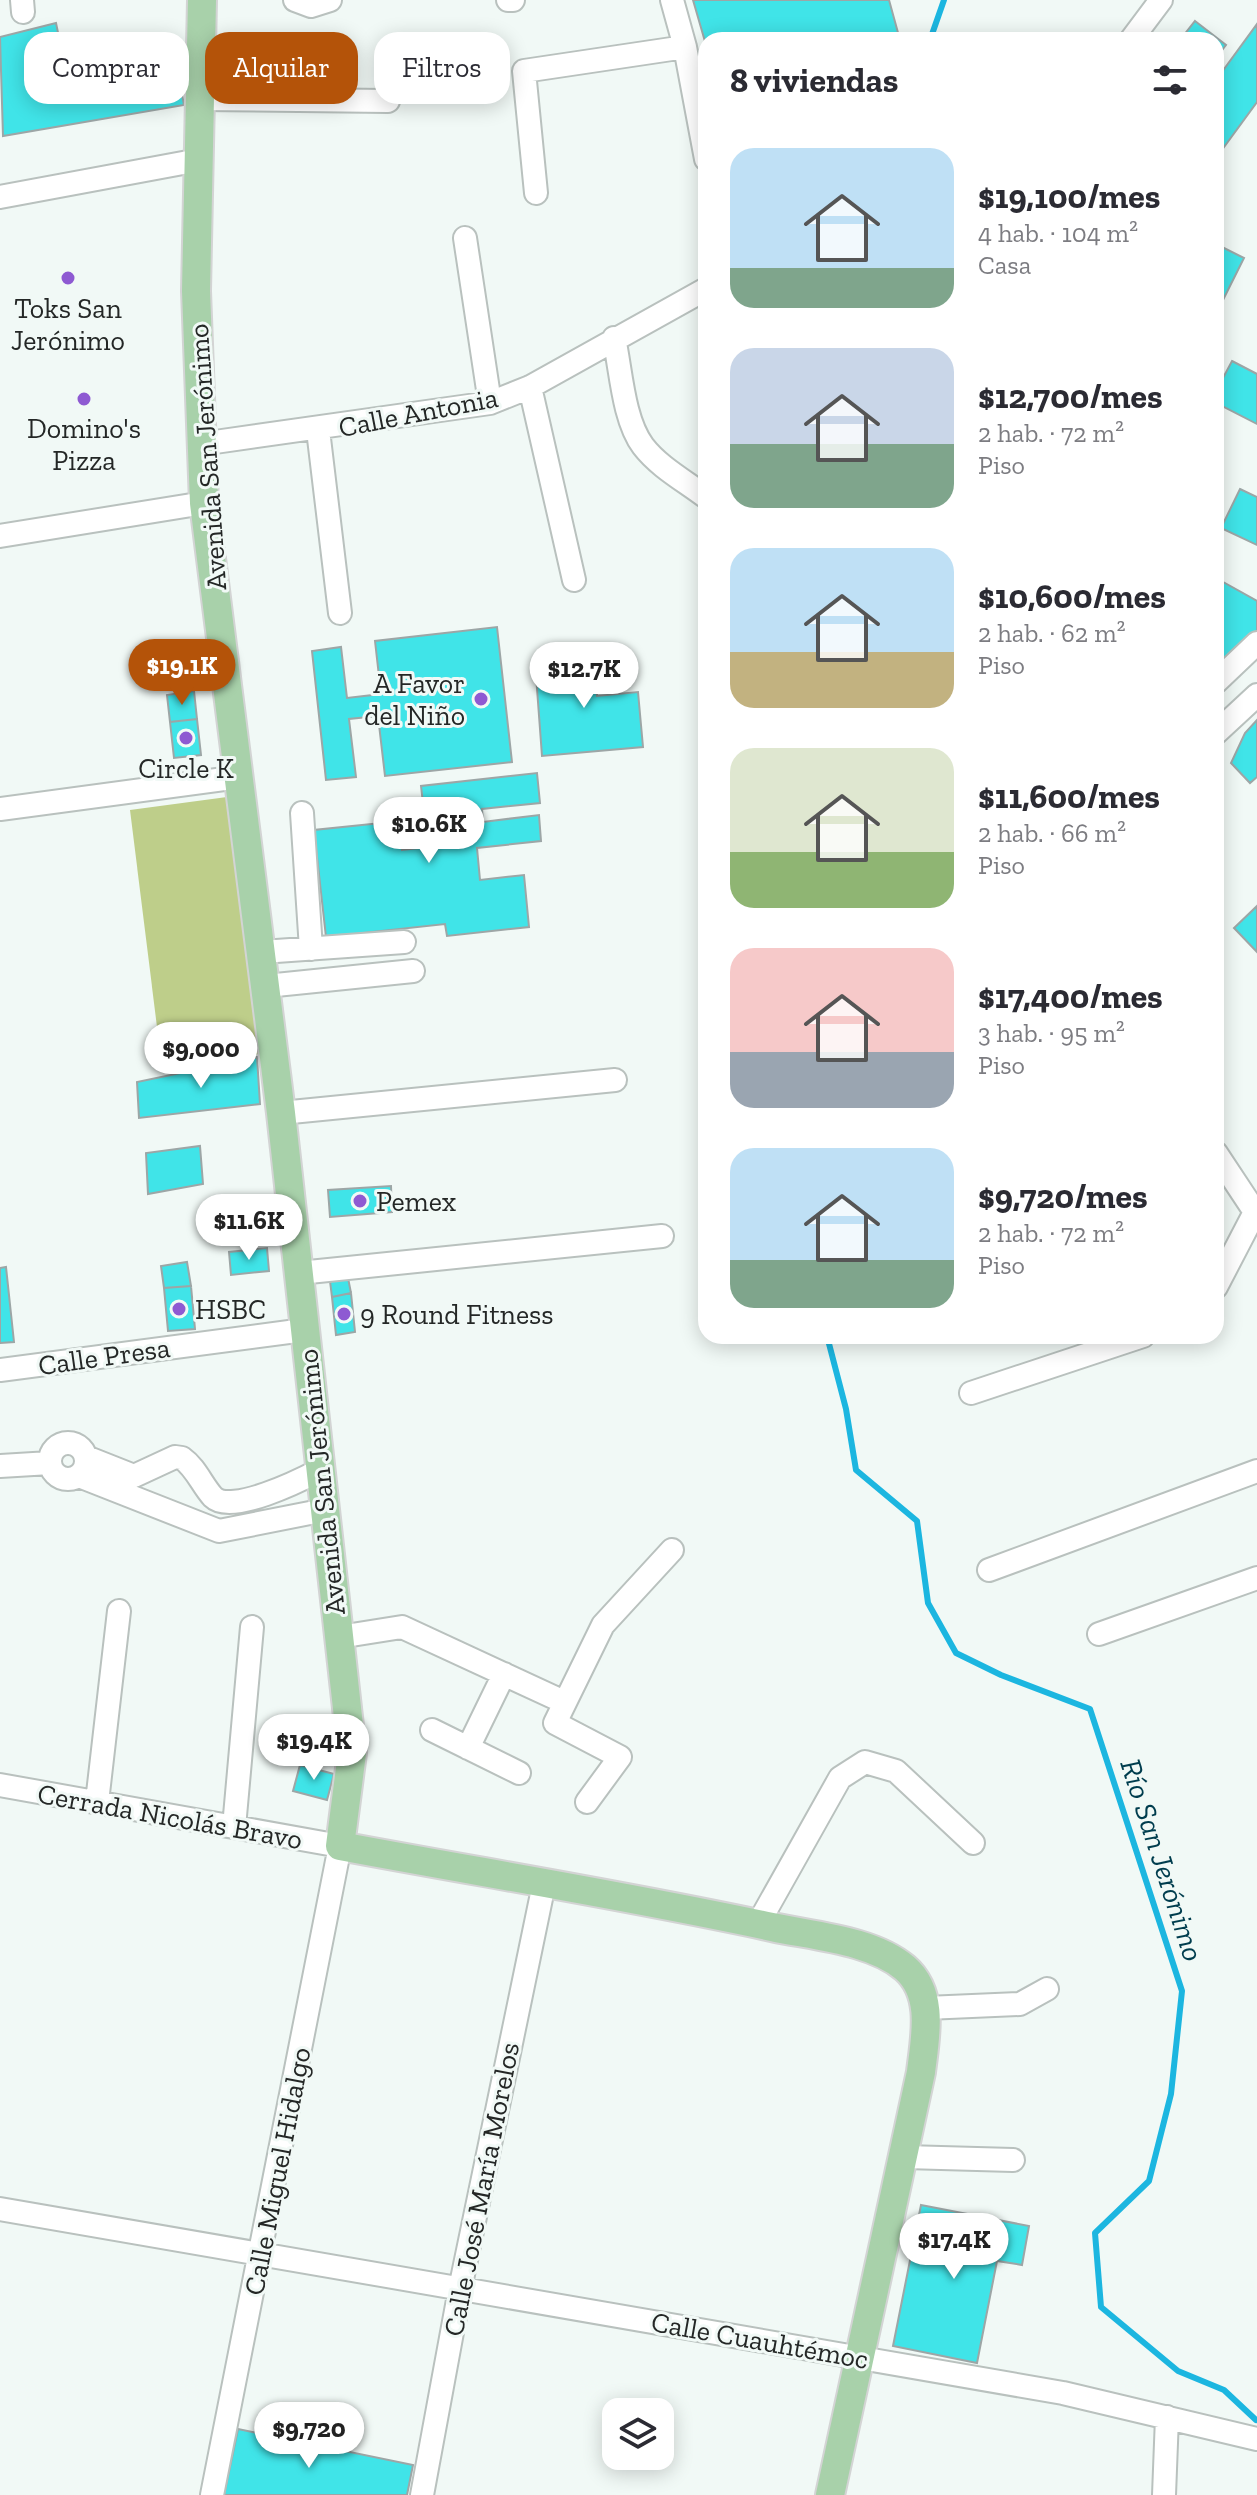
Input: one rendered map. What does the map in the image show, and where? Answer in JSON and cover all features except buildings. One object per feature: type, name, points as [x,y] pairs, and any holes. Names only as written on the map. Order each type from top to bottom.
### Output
[{"type":"main road","name":"Avenida San Jerónimo","points":[[202,0],[196,291],[204,503],[262,952],[352,1753],[340,1846]]},
{"type":"main road","points":[[340,1846],[758,1924],[854,1945],[886,1957],[920,1986],[926,2008],[921,2072],[830,2495]]},
{"type":"street","points":[[295,0],[311,6],[330,0]]},
{"type":"street","points":[[672,0],[685,47],[698,116]]},
{"type":"street","points":[[1137,32],[1161,0]]},
{"type":"street","points":[[536,193],[524,71],[685,47]]},
{"type":"street","points":[[200,99],[374,101]]},
{"type":"street","points":[[0,197],[199,160]]},
{"type":"street","points":[[465,238],[490,403]]},
{"type":"street","name":"Calle Antonia","points":[[201,444],[318,430],[490,403],[530,387],[698,293]]},
{"type":"street","points":[[614,338],[632,420],[641,444],[656,460],[698,491]]},
{"type":"street","points":[[530,387],[574,580]]},
{"type":"street","points":[[318,430],[340,613]]},
{"type":"street","points":[[0,536],[204,503]]},
{"type":"street","points":[[1224,674],[1257,643]]},
{"type":"street","points":[[1224,726],[1257,695]]},
{"type":"street","points":[[0,809],[239,777]]},
{"type":"street","points":[[302,813],[311,949]]},
{"type":"street","points":[[262,952],[404,942]]},
{"type":"street","points":[[266,986],[413,971]]},
{"type":"street","points":[[281,1113],[615,1080]]},
{"type":"street","points":[[1224,1165],[1256,1214],[1224,1272]]},
{"type":"street","points":[[299,1273],[662,1236]]},
{"type":"street","name":"Calle Presa","points":[[0,1370],[304,1330]]},
{"type":"street","points":[[971,1393],[1119,1344]]},
{"type":"street","points":[[50,1463],[53,1449],[65,1442],[78,1445],[82,1466]]},
{"type":"street","points":[[50,1463],[61,1477],[82,1466],[134,1476],[175,1457],[182,1458],[214,1498],[224,1503],[281,1489],[320,1470]]},
{"type":"street","points":[[0,1466],[50,1463]]},
{"type":"street","points":[[82,1466],[219,1531],[325,1510]]},
{"type":"street","points":[[989,1570],[1257,1471]]},
{"type":"street","points":[[587,1802],[620,1757],[555,1723],[603,1625],[672,1550]]},
{"type":"street","points":[[1099,1634],[1257,1578]]},
{"type":"street","points":[[97,1802],[119,1611]]},
{"type":"street","points":[[234,1827],[252,1627]]},
{"type":"street","points":[[339,1637],[402,1627],[564,1702]]},
{"type":"street","points":[[468,1748],[504,1674]]},
{"type":"street","points":[[432,1730],[519,1773]]},
{"type":"street","points":[[758,1924],[840,1778],[865,1762],[896,1771],[973,1843]]},
{"type":"street","name":"Cerrada Nicolás Bravo","points":[[0,1785],[340,1846]]},
{"type":"street","name":"Calle Miguel Hidalgo","points":[[212,2495],[340,1846]]},
{"type":"street","name":"Calle José María Morelos","points":[[422,2495],[460,2289],[544,1884]]},
{"type":"street","points":[[926,2008],[1020,2004],[1047,1989]]},
{"type":"street","points":[[905,2157],[1013,2160]]},
{"type":"street","name":"Calle Cuauhtémoc","points":[[0,2209],[261,2257],[1063,2393],[1257,2439]]},
{"type":"street","points":[[1164,2495],[1167,2417]]},
{"type":"green space","points":[[227,797],[259,1054],[162,1067],[130,810]]},
{"type":"waterway","name":"Río San Jerónimo","points":[[933,32],[944,0]]},
{"type":"waterway","name":"Río San Jerónimo","points":[[829,1344],[846,1409],[856,1470],[917,1521],[928,1603],[956,1653],[1001,1675],[1090,1709],[1182,1991],[1171,2094],[1149,2181],[1095,2233],[1101,2307],[1178,2371],[1224,2390],[1256,2420]]},
{"type":"place","name":"Toks San Jerónimo","points":[[68,278]]},
{"type":"place","name":"Domino's Pizza","points":[[84,399]]},
{"type":"place","name":"A Favor del Niño","points":[[481,699]]},
{"type":"place","name":"Circle K","points":[[186,738]]},
{"type":"place","name":"Pemex","points":[[360,1201]]},
{"type":"place","name":"HSBC","points":[[179,1309]]},
{"type":"place","name":"9 Round Fitness","points":[[344,1314]]}]
